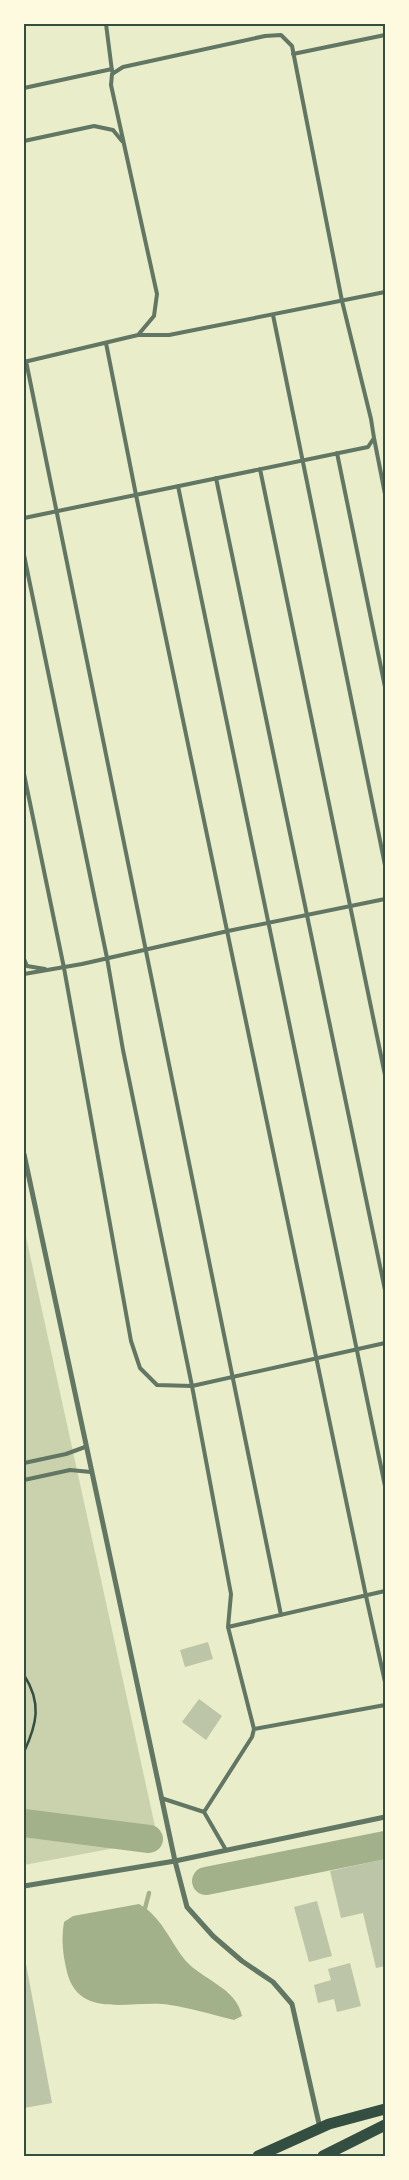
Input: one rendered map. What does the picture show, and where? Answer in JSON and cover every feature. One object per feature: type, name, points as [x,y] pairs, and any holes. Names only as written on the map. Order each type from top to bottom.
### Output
[{"type":"main road","points":[[258,2156],[329,2124],[385,2109]]},
{"type":"main road","points":[[323,2156],[385,2125]]},
{"type":"street","points":[[24,1154],[85,1447],[161,1798],[187,1907],[213,1936],[242,1961],[273,1982],[292,2004],[320,2128]]},
{"type":"street","points":[[24,1886],[175,1861],[385,1817]]},
{"type":"lane","points":[[106,24],[112,72],[111,85],[157,294],[154,316],[138,335]]},
{"type":"lane","points":[[294,54],[385,35]]},
{"type":"lane","points":[[24,88],[112,72],[123,67],[265,36],[281,36],[292,46],[342,301],[371,419],[385,494]]},
{"type":"lane","points":[[24,141],[94,126],[112,130],[124,142]]},
{"type":"lane","points":[[281,1615],[234,1376],[25,362],[138,335],[169,335],[385,292]]},
{"type":"lane","points":[[273,315],[385,865]]},
{"type":"lane","points":[[106,343],[136,495],[385,1682]]},
{"type":"lane","points":[[24,518],[368,447],[374,438]]},
{"type":"lane","points":[[337,453],[385,686]]},
{"type":"lane","points":[[260,469],[385,1075]]},
{"type":"lane","points":[[216,478],[385,1290]]},
{"type":"lane","points":[[178,486],[385,1486]]},
{"type":"lane","points":[[24,555],[192,1386],[231,1594],[228,1627],[254,1729],[252,1737],[204,1812]]},
{"type":"lane","points":[[24,774],[64,968],[131,1341],[140,1368],[157,1385],[192,1386],[385,1343]]},
{"type":"lane","points":[[24,974],[64,968],[269,922],[385,899]]},
{"type":"lane","points":[[24,959],[27,966],[50,970]]},
{"type":"lane","points":[[24,1463],[66,1454],[85,1447]]},
{"type":"lane","points":[[24,1480],[70,1470],[91,1472]]},
{"type":"lane","points":[[228,1627],[385,1591]]},
{"type":"lane","points":[[254,1729],[385,1705]]},
{"type":"lane","points":[[161,1798],[204,1812],[226,1850]]},
{"type":"path","points":[[24,1675],[30,1684],[36,1705],[34,1731],[24,1752]]},
{"type":"shaded area","points":[[24,1228],[158,1840],[24,1865]]},
{"type":"shaded area","points":[[139,1904],[147,1909],[159,1922],[185,1960],[192,1967],[233,1998],[239,2006],[242,2016],[234,2020],[170,2005],[109,2005],[83,1997],[73,1987],[67,1972],[64,1953],[64,1922],[73,1916]]},
{"type":"building","points":[[208,1642],[213,1659],[185,1667],[180,1650]]},
{"type":"building","points":[[199,1699],[222,1716],[206,1740],[182,1722]]},
{"type":"building","points":[[385,1859],[385,1966],[376,1968],[363,1913],[341,1918],[330,1871]]},
{"type":"building","points":[[317,1901],[332,1956],[309,1962],[294,1907]]},
{"type":"building","points":[[24,1953],[52,2103],[24,2108]]},
{"type":"building","points":[[350,1963],[361,2006],[337,2012],[334,1999],[318,2003],[314,1985],[331,1980],[328,1969]]},
{"type":"waterway","points":[[24,1823],[149,1839]]},
{"type":"waterway","points":[[206,1881],[385,1845]]},
{"type":"waterway","points":[[144,1912],[149,1893]]}]
